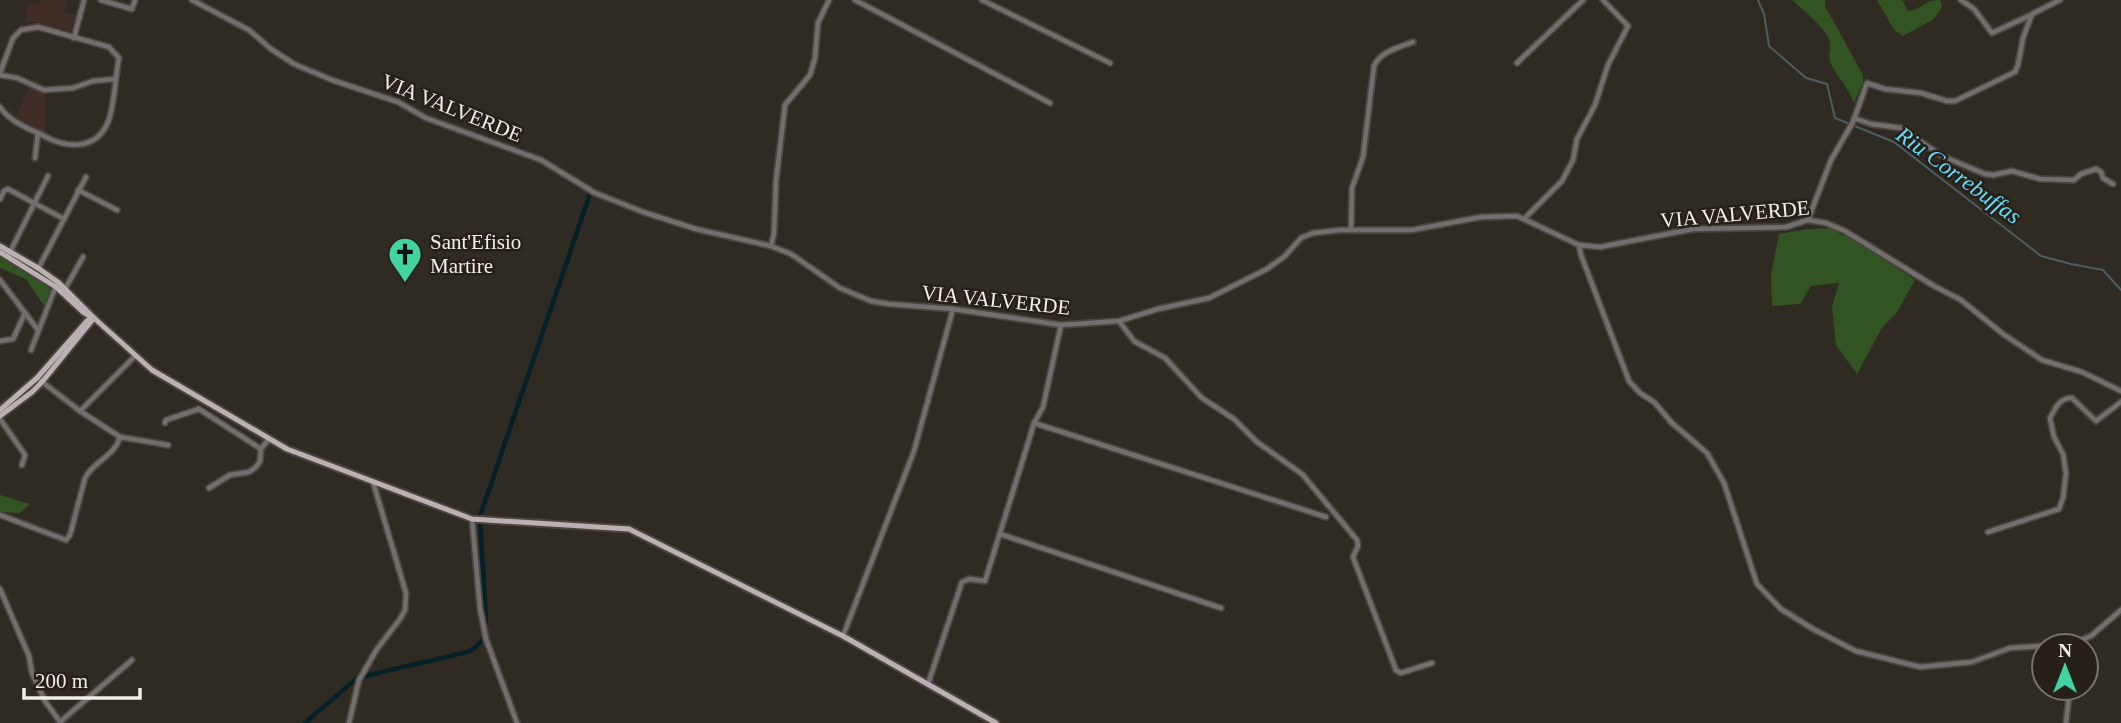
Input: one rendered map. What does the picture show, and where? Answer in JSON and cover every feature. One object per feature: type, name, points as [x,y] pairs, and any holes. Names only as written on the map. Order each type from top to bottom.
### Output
[{"type":"main road","points":[[0,246],[57,285],[83,312],[93,318]]},
{"type":"main road","points":[[0,252],[9,254]]},
{"type":"main road","points":[[57,285],[65,289],[93,318],[152,370],[287,449],[478,519],[629,529],[843,636],[996,723]]},
{"type":"main road","points":[[0,420],[32,392],[88,320],[93,318]]},
{"type":"main road","points":[[0,410],[39,380]]},
{"type":"street","points":[[74,38],[84,0]]},
{"type":"street","points":[[101,0],[132,9],[135,0]]},
{"type":"street","name":"VIA VALVERDE","points":[[192,0],[250,30],[271,49],[294,64],[398,102],[426,118],[541,160],[595,193],[696,229],[771,246],[791,254],[841,288],[871,301],[953,309],[1061,326],[1119,321],[1209,298],[1267,270],[1285,256],[1301,238],[1313,233],[1412,230],[1481,218],[1517,216],[1579,245],[1600,247],[1693,229],[1786,227],[1808,220],[1826,223],[1845,231],[1961,300],[2003,334],[2042,360],[2082,372],[2121,391]]},
{"type":"street","points":[[771,246],[782,116],[785,105],[810,75],[815,58],[818,23],[829,0]]},
{"type":"street","points":[[855,0],[1049,103]]},
{"type":"street","points":[[982,0],[1110,63]]},
{"type":"street","points":[[1517,63],[1583,0]]},
{"type":"street","points":[[1524,219],[1554,190],[1573,160],[1577,139],[1595,105],[1608,65],[1628,26],[1603,0]]},
{"type":"street","points":[[1961,0],[1975,9],[1992,33],[2060,0]]},
{"type":"street","points":[[1808,220],[1831,160],[1854,120],[1867,83],[1885,89],[1921,93],[1955,101],[2015,72],[2032,15]]},
{"type":"street","points":[[0,107],[6,117],[58,144],[70,146],[93,139],[102,133],[108,122],[119,58],[109,47],[43,27],[21,30],[13,38],[0,74],[44,90],[73,88],[93,81],[115,79]]},
{"type":"street","points":[[1351,230],[1352,188],[1363,157],[1374,66],[1384,54],[1413,42]]},
{"type":"street","points":[[1854,120],[1901,128],[1942,156],[1985,174],[2012,171],[2040,179],[2074,180],[2081,174],[2096,169],[2101,172],[2102,178],[2113,184]]},
{"type":"street","points":[[35,158],[38,133]]},
{"type":"street","points":[[9,254],[48,176]]},
{"type":"street","points":[[37,270],[86,177]]},
{"type":"street","points":[[0,199],[8,189],[64,219]]},
{"type":"street","points":[[78,190],[117,210]]},
{"type":"street","points":[[1579,245],[1629,381],[1707,453],[1724,483],[1757,584],[1781,609],[1856,651],[1920,667],[1972,662],[2010,648],[2030,647]]},
{"type":"street","points":[[65,289],[83,257]]},
{"type":"street","points":[[0,280],[38,331]]},
{"type":"street","points":[[31,350],[57,285]]},
{"type":"street","points":[[843,636],[914,451],[953,309]]},
{"type":"street","points":[[0,341],[13,339],[25,313]]},
{"type":"street","points":[[1119,321],[1134,341],[1165,358],[1202,398],[1234,419],[1257,442],[1303,474],[1357,540],[1358,546],[1353,556],[1396,670],[1401,673],[1432,663]]},
{"type":"street","points":[[929,684],[962,582],[969,579],[985,581],[1034,423],[1044,407],[1061,326]]},
{"type":"street","points":[[80,411],[135,357]]},
{"type":"street","points":[[39,380],[120,437],[168,445]]},
{"type":"street","points":[[199,398],[200,409]]},
{"type":"street","points":[[1988,533],[2059,509],[2066,473],[2063,454],[2054,438],[2050,418],[2059,403],[2072,398],[2096,421],[2121,402]]},
{"type":"street","points":[[165,423],[166,420],[200,409]]},
{"type":"street","points":[[200,409],[261,449]]},
{"type":"street","points":[[0,420],[25,455],[22,465]]},
{"type":"street","points":[[1034,423],[1326,517]]},
{"type":"street","points":[[0,514],[66,540],[70,535],[89,470],[113,452],[120,437]]},
{"type":"street","points":[[209,488],[230,475],[253,470],[260,461],[261,449],[268,440]]},
{"type":"street","points":[[349,723],[362,673],[405,610],[406,593],[372,481]]},
{"type":"street","points":[[478,519],[480,608],[486,639],[517,723]]},
{"type":"street","points":[[1000,534],[1221,608]]},
{"type":"street","points":[[0,589],[29,656],[32,673],[45,701],[61,722],[132,660]]},
{"type":"street","points":[[2096,632],[2121,610]]},
{"type":"street","points":[[2066,723],[2068,702]]},
{"type":"shaded area","points":[[40,0],[67,0],[64,13],[77,15],[72,32],[36,22],[24,23],[28,3],[39,5]]},
{"type":"shaded area","points":[[29,87],[45,92],[46,134],[15,118]]},
{"type":"green space","points":[[1792,0],[1825,0],[1825,6],[1863,75],[1863,82],[1854,103],[1831,64],[1828,37]]},
{"type":"green space","points":[[1877,0],[1902,0],[1908,11],[1934,0],[1940,0],[1942,4],[1934,19],[1903,36],[1894,30]]},
{"type":"green space","points":[[1831,228],[1843,236],[1844,233],[1915,280],[1897,312],[1882,328],[1857,374],[1836,345],[1832,307],[1839,283],[1811,286],[1800,304],[1772,306],[1771,275],[1779,234]]},
{"type":"green space","points":[[0,256],[53,286],[45,307],[26,279],[0,268]]},
{"type":"green space","points":[[0,495],[30,504],[20,513],[0,512]]},
{"type":"waterway","name":"Riu Correbuffas","points":[[1758,0],[1764,14],[1769,46],[1806,78],[1827,84],[1835,118],[1894,142],[2041,256],[2103,270],[2121,290]]},
{"type":"waterway","points":[[486,623],[480,516],[590,194]]},
{"type":"waterway","points":[[305,723],[357,678],[467,652],[482,640]]},
{"type":"place","name":"Sant'Efisio Martire","points":[[405,284]]}]
